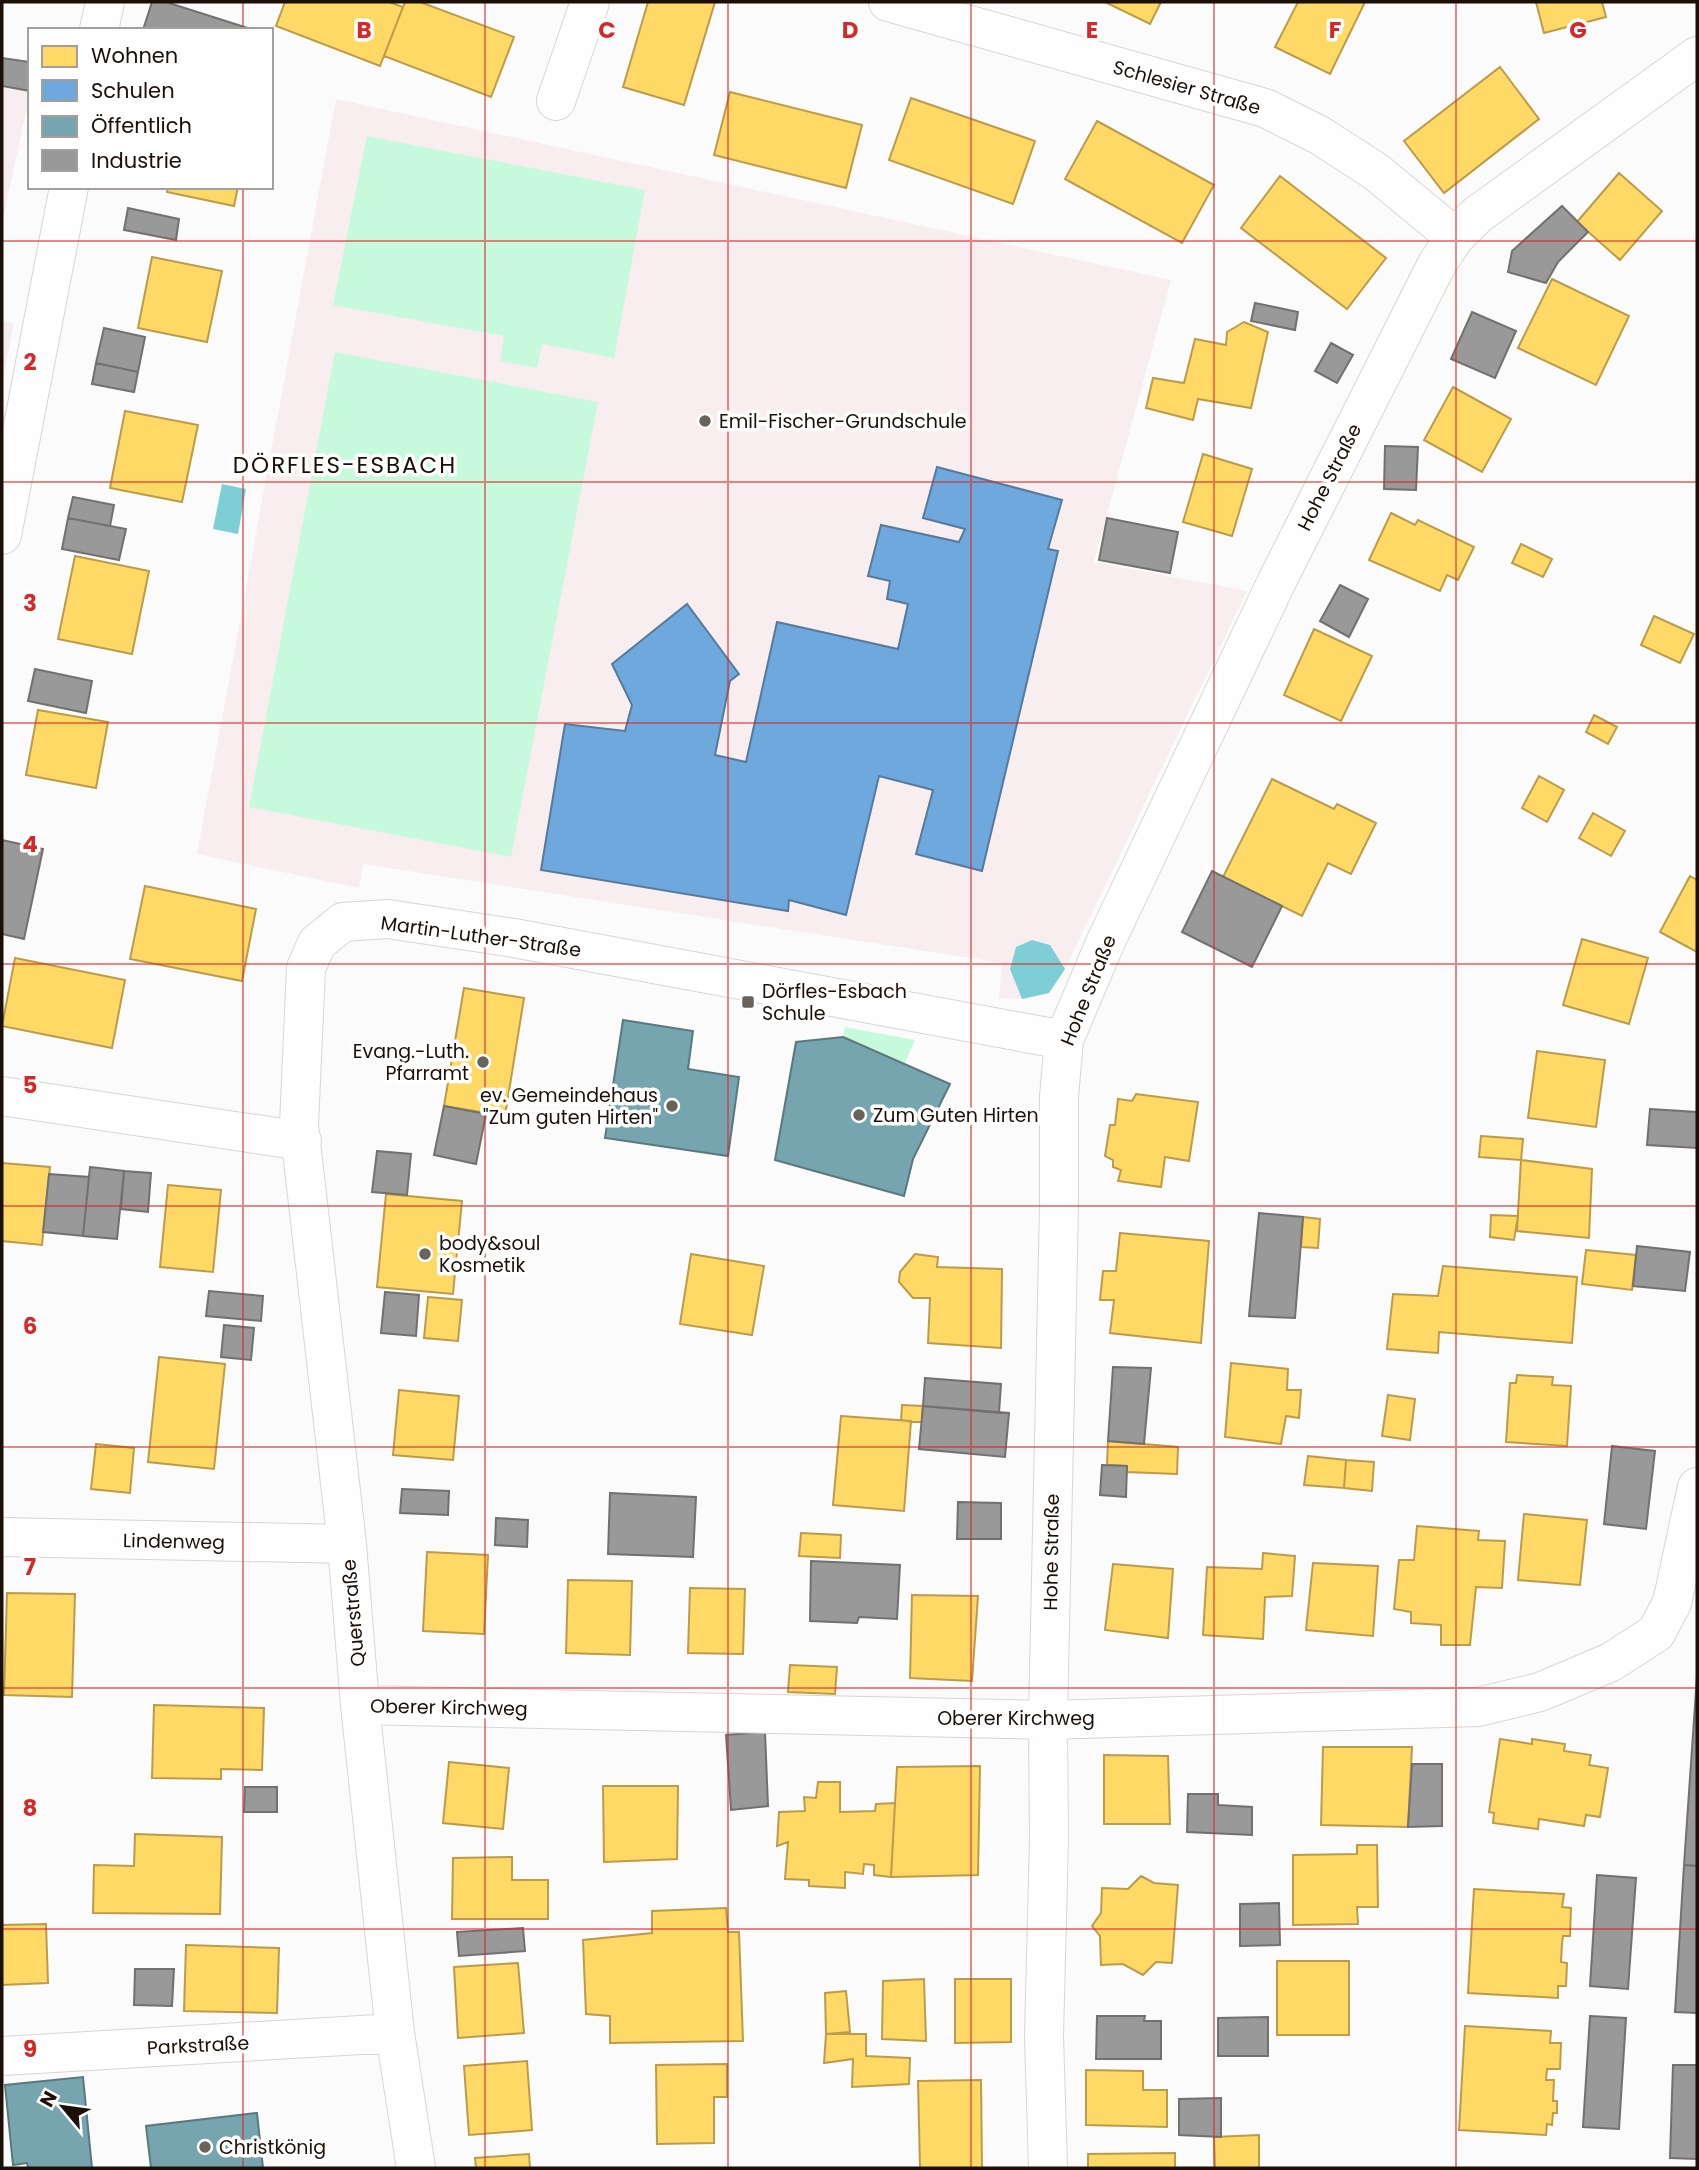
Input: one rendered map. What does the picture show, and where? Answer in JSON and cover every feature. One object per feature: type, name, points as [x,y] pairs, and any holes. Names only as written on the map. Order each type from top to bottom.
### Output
[{"type":"street","points":[[99,28],[104,2]]},
{"type":"street","points":[[556,102],[590,2]]},
{"type":"street","name":"Schlesier Straße","points":[[888,2],[1265,108],[1319,135],[1375,171],[1455,237]]},
{"type":"street","name":"Hohe Straße","points":[[1048,2168],[1044,2036],[1049,1839],[1048,1720],[1059,1096],[1064,1040],[1106,941],[1287,559],[1437,264],[1455,237],[1477,215],[1697,56]]},
{"type":"street","points":[[2,535],[69,189]]},
{"type":"street","name":"Martin-Luther-Straße","points":[[302,1141],[300,1111],[306,968],[317,943],[343,922],[388,919],[514,938],[1064,1040]]},
{"type":"street","points":[[2,1096],[302,1141]]},
{"type":"street","name":"Querstraße","points":[[302,1141],[347,1544],[360,1705],[395,2034],[416,2168]]},
{"type":"street","name":"Oberer Kirchweg","points":[[360,1705],[1048,1720],[1478,1707],[1540,1692],[1611,1662],[1656,1633],[1672,1603],[1697,1487]]},
{"type":"street","name":"Lindenweg","points":[[2,1537],[347,1544]]},
{"type":"street","name":"Parkstraße","points":[[2,2056],[395,2034]]},
{"type":"shaded area","points":[[2,58],[28,62],[28,102],[2,224]]},
{"type":"shaded area","name":"Emil-Fischer-Grundschule","points":[[336,99],[1171,280],[1094,562],[1247,591],[1065,969],[1049,993],[1022,999],[999,998],[1002,963],[363,864],[359,888],[197,854]]},
{"type":"shaded area","points":[[2,320],[14,323],[2,383]]},
{"type":"green space","points":[[367,136],[645,190],[614,358],[542,344],[537,368],[500,361],[504,336],[333,305]]},
{"type":"green space","points":[[335,352],[598,402],[511,857],[249,807]]},
{"type":"green space","points":[[845,1027],[915,1040],[905,1063],[843,1037]]},
{"type":"water","points":[[222,484],[246,489],[238,534],[213,529]]},
{"type":"water","points":[[1032,940],[1050,945],[1065,969],[1049,993],[1022,999],[1010,969],[1016,947]]},
{"type":"building: Wohnen","points":[[285,2],[389,2],[403,7],[380,66],[276,26]]},
{"type":"building: Wohnen","points":[[405,2],[420,2],[514,37],[491,97],[384,56]]},
{"type":"building: Wohnen","points":[[648,2],[715,2],[684,105],[623,87]]},
{"type":"building: Wohnen","points":[[1105,2],[1161,2],[1150,24]]},
{"type":"building: Wohnen","points":[[1298,2],[1365,2],[1330,74],[1275,47]]},
{"type":"building: Wohnen","points":[[1536,2],[1602,2],[1606,17],[1544,33]]},
{"type":"building: Wohnen","points":[[1500,67],[1539,119],[1444,193],[1404,141]]},
{"type":"building: Wohnen","points":[[730,92],[862,125],[846,188],[714,155]]},
{"type":"building: Wohnen","points":[[911,98],[1035,141],[1013,204],[889,160]]},
{"type":"building: Wohnen","points":[[1097,121],[1214,185],[1182,243],[1065,179]]},
{"type":"building: Wohnen","points":[[1619,173],[1662,211],[1620,260],[1577,222]]},
{"type":"building: Wohnen","points":[[1280,176],[1386,258],[1347,309],[1241,228]]},
{"type":"building: Wohnen","points":[[168,189],[238,189],[234,206],[167,192]]},
{"type":"building: Wohnen","points":[[152,257],[222,271],[207,342],[138,328]]},
{"type":"building: Wohnen","points":[[1552,279],[1629,316],[1596,385],[1518,348]]},
{"type":"building: Wohnen","points":[[1244,322],[1268,332],[1251,408],[1198,399],[1193,420],[1146,408],[1153,378],[1184,383],[1195,339],[1226,345],[1227,332]]},
{"type":"building: Wohnen","points":[[1453,387],[1511,419],[1482,472],[1424,440]]},
{"type":"building: Wohnen","points":[[125,411],[198,425],[182,502],[110,488]]},
{"type":"building: Wohnen","points":[[1203,454],[1252,469],[1232,536],[1183,522]]},
{"type":"building: Wohnen","points":[[1391,513],[1415,525],[1418,520],[1474,547],[1458,580],[1447,575],[1440,591],[1369,560]]},
{"type":"building: Wohnen","points":[[1521,544],[1552,559],[1543,577],[1512,563]]},
{"type":"building: Wohnen","points":[[75,556],[149,571],[132,654],[58,639]]},
{"type":"building: Wohnen","points":[[1654,616],[1694,634],[1680,663],[1641,645]]},
{"type":"building: Wohnen","points":[[1314,629],[1372,656],[1341,721],[1284,695]]},
{"type":"building: Wohnen","points":[[38,710],[108,722],[96,788],[26,775]]},
{"type":"building: Wohnen","points":[[1594,715],[1617,727],[1608,744],[1586,732]]},
{"type":"building: Wohnen","points":[[1539,776],[1564,790],[1547,822],[1522,808]]},
{"type":"building: Wohnen","points":[[1272,779],[1334,809],[1337,804],[1376,823],[1351,874],[1328,863],[1302,916],[1223,877]]},
{"type":"building: Wohnen","points":[[1593,813],[1625,831],[1611,856],[1579,838]]},
{"type":"building: Wohnen","points":[[1690,876],[1697,880],[1697,952],[1660,932]]},
{"type":"building: Wohnen","points":[[145,886],[256,909],[242,981],[130,959]]},
{"type":"building: Wohnen","points":[[1582,939],[1648,958],[1629,1024],[1563,1005]]},
{"type":"building: Wohnen","points":[[15,958],[125,980],[112,1048],[2,1026]]},
{"type":"building: Wohnen","name":"Evang.-Luth. Pfarramt","points":[[464,988],[524,998],[505,1116],[444,1106]]},
{"type":"building: Wohnen","points":[[1537,1051],[1605,1060],[1596,1127],[1528,1118]]},
{"type":"building: Wohnen","points":[[1136,1094],[1198,1102],[1189,1161],[1165,1157],[1161,1187],[1118,1181],[1121,1170],[1113,1167],[1113,1160],[1105,1156],[1110,1125],[1115,1125],[1118,1099],[1132,1101]]},
{"type":"building: Wohnen","points":[[1481,1136],[1523,1139],[1521,1160],[1479,1157]]},
{"type":"building: Wohnen","points":[[1521,1160],[1592,1169],[1589,1238],[1517,1231]]},
{"type":"building: Wohnen","points":[[2,1163],[50,1167],[42,1245],[2,1241]]},
{"type":"building: Wohnen","points":[[168,1185],[221,1190],[213,1272],[160,1267]]},
{"type":"building: Wohnen","points":[[386,1194],[462,1201],[453,1294],[377,1287]]},
{"type":"building: Wohnen","points":[[1491,1215],[1518,1216],[1514,1240],[1490,1237]]},
{"type":"building: Wohnen","points":[[1303,1217],[1320,1219],[1318,1248],[1301,1247]]},
{"type":"building: Wohnen","points":[[1120,1233],[1209,1241],[1201,1343],[1110,1333],[1114,1300],[1100,1300],[1103,1271],[1116,1271]]},
{"type":"building: Wohnen","points":[[1586,1250],[1636,1255],[1632,1290],[1582,1284]]},
{"type":"building: Wohnen","points":[[691,1254],[764,1266],[752,1335],[680,1324]]},
{"type":"building: Wohnen","points":[[915,1254],[938,1257],[937,1267],[1002,1269],[1001,1348],[928,1343],[930,1298],[913,1298],[899,1282],[900,1272]]},
{"type":"building: Wohnen","points":[[1443,1266],[1577,1277],[1572,1343],[1439,1332],[1438,1353],[1387,1349],[1393,1294],[1438,1296]]},
{"type":"building: Wohnen","points":[[428,1297],[462,1300],[458,1341],[424,1338]]},
{"type":"building: Wohnen","points":[[159,1357],[225,1364],[214,1469],[148,1462]]},
{"type":"building: Wohnen","points":[[1231,1363],[1288,1369],[1287,1390],[1301,1390],[1299,1418],[1286,1416],[1281,1444],[1225,1437]]},
{"type":"building: Wohnen","points":[[1517,1375],[1553,1377],[1552,1385],[1571,1386],[1567,1446],[1506,1442],[1510,1383],[1516,1383]]},
{"type":"building: Wohnen","points":[[399,1390],[459,1396],[453,1460],[393,1455]]},
{"type":"building: Wohnen","points":[[1388,1395],[1415,1399],[1410,1440],[1382,1436]]},
{"type":"building: Wohnen","points":[[902,1405],[923,1406],[922,1422],[901,1421]]},
{"type":"building: Wohnen","points":[[841,1416],[911,1421],[904,1511],[833,1505]]},
{"type":"building: Wohnen","points":[[1108,1441],[1178,1447],[1177,1474],[1126,1472],[1127,1466],[1107,1465]]},
{"type":"building: Wohnen","points":[[96,1444],[134,1448],[130,1493],[91,1489]]},
{"type":"building: Wohnen","points":[[1308,1456],[1346,1460],[1344,1488],[1304,1485]]},
{"type":"building: Wohnen","points":[[1346,1460],[1374,1462],[1372,1491],[1344,1488]]},
{"type":"building: Wohnen","points":[[1524,1514],[1587,1520],[1580,1585],[1518,1580]]},
{"type":"building: Wohnen","points":[[1417,1526],[1479,1531],[1478,1540],[1505,1541],[1502,1588],[1476,1587],[1470,1645],[1441,1645],[1441,1625],[1411,1623],[1411,1612],[1394,1609],[1399,1560],[1414,1560]]},
{"type":"building: Wohnen","points":[[801,1533],[841,1535],[840,1558],[799,1556]]},
{"type":"building: Wohnen","points":[[427,1552],[488,1555],[484,1634],[423,1631]]},
{"type":"building: Wohnen","points":[[1263,1553],[1295,1556],[1292,1596],[1265,1597],[1263,1639],[1203,1635],[1207,1567],[1262,1569]]},
{"type":"building: Wohnen","points":[[1313,1563],[1378,1566],[1373,1636],[1306,1630]]},
{"type":"building: Wohnen","points":[[1113,1564],[1173,1569],[1168,1638],[1105,1630]]},
{"type":"building: Wohnen","points":[[568,1580],[632,1581],[630,1655],[566,1653]]},
{"type":"building: Wohnen","points":[[690,1588],[745,1589],[743,1654],[688,1653]]},
{"type":"building: Wohnen","points":[[7,1593],[75,1594],[72,1697],[4,1695]]},
{"type":"building: Wohnen","points":[[912,1595],[978,1596],[972,1681],[910,1678]]},
{"type":"building: Wohnen","points":[[790,1665],[837,1667],[835,1694],[788,1692]]},
{"type":"building: Wohnen","points":[[154,1705],[264,1708],[262,1770],[221,1769],[221,1779],[152,1778]]},
{"type":"building: Wohnen","points":[[1500,1739],[1532,1744],[1532,1739],[1565,1744],[1564,1751],[1591,1755],[1589,1765],[1608,1768],[1600,1817],[1586,1815],[1584,1826],[1539,1819],[1538,1829],[1493,1823],[1494,1813],[1489,1812]]},
{"type":"building: Wohnen","points":[[1323,1747],[1412,1747],[1408,1827],[1321,1825]]},
{"type":"building: Wohnen","points":[[1104,1755],[1168,1756],[1170,1824],[1104,1824]]},
{"type":"building: Wohnen","points":[[449,1762],[509,1768],[503,1829],[443,1823]]},
{"type":"building: Wohnen","points":[[980,1766],[978,1875],[891,1877],[897,1767]]},
{"type":"building: Wohnen","points":[[818,1782],[840,1782],[840,1812],[875,1811],[876,1804],[895,1803],[891,1877],[874,1875],[874,1865],[864,1864],[863,1874],[845,1872],[845,1888],[809,1886],[809,1880],[785,1879],[788,1842],[777,1846],[779,1812],[805,1811],[804,1797],[816,1798]]},
{"type":"building: Wohnen","points":[[603,1786],[678,1786],[677,1859],[604,1862]]},
{"type":"building: Wohnen","points":[[135,1834],[222,1837],[220,1914],[93,1913],[94,1865],[134,1866]]},
{"type":"building: Wohnen","points":[[1357,1845],[1377,1845],[1378,1907],[1357,1907],[1358,1924],[1293,1925],[1293,1855],[1357,1854]]},
{"type":"building: Wohnen","points":[[512,1857],[512,1880],[548,1880],[548,1919],[452,1919],[453,1858]]},
{"type":"building: Wohnen","points":[[1141,1876],[1154,1883],[1178,1885],[1172,1963],[1156,1962],[1143,1975],[1123,1964],[1101,1965],[1100,1936],[1092,1926],[1101,1913],[1102,1888],[1128,1889]]},
{"type":"building: Wohnen","points":[[1474,1889],[1564,1894],[1562,1907],[1571,1908],[1570,1936],[1563,1936],[1561,1962],[1567,1963],[1566,1986],[1558,1986],[1558,1998],[1468,1993]]},
{"type":"building: Wohnen","points":[[726,1908],[728,1932],[739,1932],[743,2041],[610,2043],[610,2016],[586,2014],[583,1940],[652,1933],[652,1911]]},
{"type":"building: Wohnen","points":[[46,1924],[48,1983],[2,1985],[2,1925]]},
{"type":"building: Wohnen","points":[[186,1945],[279,1948],[277,2013],[184,2011]]},
{"type":"building: Wohnen","points":[[1277,1961],[1349,1961],[1349,2035],[1277,2035]]},
{"type":"building: Wohnen","points":[[518,1963],[524,2033],[458,2038],[454,1967]]},
{"type":"building: Wohnen","points":[[924,1979],[926,2041],[882,2039],[883,1981]]},
{"type":"building: Wohnen","points":[[955,1979],[1011,1979],[1011,2042],[955,2043]]},
{"type":"building: Wohnen","points":[[846,1991],[850,2032],[826,2034],[825,1993]]},
{"type":"building: Wohnen","points":[[1465,2026],[1551,2031],[1550,2043],[1561,2043],[1560,2069],[1547,2069],[1546,2080],[1554,2080],[1553,2101],[1557,2101],[1557,2113],[1553,2113],[1552,2125],[1547,2124],[1546,2135],[1459,2130]]},
{"type":"building: Wohnen","points":[[826,2034],[866,2034],[866,2056],[910,2058],[909,2084],[852,2087],[853,2059],[824,2063]]},
{"type":"building: Wohnen","points":[[527,2061],[532,2130],[469,2135],[464,2066]]},
{"type":"building: Wohnen","points":[[727,2064],[727,2097],[714,2097],[714,2143],[657,2144],[656,2065]]},
{"type":"building: Wohnen","points":[[1086,2070],[1143,2071],[1143,2090],[1167,2090],[1167,2127],[1086,2125]]},
{"type":"building: Wohnen","points":[[981,2080],[982,2168],[920,2168],[918,2081]]},
{"type":"building: Wohnen","points":[[1259,2135],[1259,2168],[1215,2168],[1214,2137]]},
{"type":"building: Wohnen","points":[[1175,2153],[1175,2168],[1088,2168],[1088,2154]]},
{"type":"building: Wohnen","points":[[529,2154],[530,2168],[476,2168],[475,2158]]},
{"type":"building: Schulen","points":[[937,467],[1062,500],[1048,549],[1058,551],[982,871],[916,854],[933,790],[879,776],[846,915],[789,900],[788,911],[541,870],[565,724],[625,731],[632,705],[612,664],[687,604],[739,674],[730,681],[715,755],[746,762],[777,622],[898,649],[908,604],[887,599],[890,581],[868,576],[881,525],[959,542],[965,529],[923,518]]},
{"type":"building: Öffentlich","name":"ev. Gemeindehaus \"Zum guten Hirten\"","points":[[623,1020],[693,1031],[688,1069],[739,1077],[728,1156],[605,1138]]},
{"type":"building: Öffentlich","name":"Zum Guten Hirten","points":[[843,1037],[950,1084],[913,1159],[904,1196],[775,1160],[796,1042]]},
{"type":"building: Öffentlich","points":[[83,2077],[92,2168],[28,2168],[27,2163],[13,2165],[5,2085]]},
{"type":"building: Öffentlich","name":"Christkönig","points":[[257,2113],[263,2168],[151,2168],[146,2126]]},
{"type":"building: Industrie","points":[[152,2],[166,2],[248,28],[144,28]]},
{"type":"building: Industrie","points":[[2,58],[28,62],[28,91],[2,86]]},
{"type":"building: Industrie","points":[[1562,206],[1588,232],[1558,262],[1546,283],[1508,272],[1512,251]]},
{"type":"building: Industrie","points":[[128,208],[179,219],[176,240],[124,230]]},
{"type":"building: Industrie","points":[[1255,303],[1298,312],[1295,330],[1251,321]]},
{"type":"building: Industrie","points":[[1472,312],[1516,331],[1495,378],[1451,359]]},
{"type":"building: Industrie","points":[[104,328],[145,337],[138,372],[96,363]]},
{"type":"building: Industrie","points":[[1331,343],[1353,355],[1337,383],[1315,371]]},
{"type":"building: Industrie","points":[[96,363],[138,372],[134,392],[92,384]]},
{"type":"building: Industrie","points":[[1385,446],[1418,447],[1416,490],[1384,489]]},
{"type":"building: Industrie","points":[[73,497],[114,505],[110,526],[68,518]]},
{"type":"building: Industrie","points":[[68,518],[126,529],[119,560],[62,549]]},
{"type":"building: Industrie","points":[[1107,518],[1178,532],[1170,573],[1099,560]]},
{"type":"building: Industrie","points":[[1340,585],[1368,599],[1349,637],[1320,621]]},
{"type":"building: Industrie","points":[[35,669],[92,681],[86,713],[28,701]]},
{"type":"building: Industrie","points":[[2,840],[43,849],[24,939],[2,934]]},
{"type":"building: Industrie","points":[[1212,871],[1282,906],[1252,967],[1182,932]]},
{"type":"building: Industrie","points":[[444,1106],[486,1114],[476,1164],[434,1155]]},
{"type":"building: Industrie","points":[[1650,1109],[1697,1112],[1697,1148],[1647,1145]]},
{"type":"building: Industrie","points":[[377,1151],[411,1154],[407,1195],[372,1192]]},
{"type":"building: Industrie","points":[[90,1167],[124,1171],[117,1239],[83,1236]]},
{"type":"building: Industrie","points":[[124,1171],[151,1173],[148,1212],[121,1209]]},
{"type":"building: Industrie","points":[[49,1174],[89,1177],[83,1236],[43,1232]]},
{"type":"building: Industrie","points":[[1259,1213],[1303,1217],[1295,1318],[1249,1316]]},
{"type":"building: Industrie","points":[[1637,1246],[1690,1252],[1685,1291],[1633,1286]]},
{"type":"building: Industrie","points":[[209,1291],[263,1296],[261,1321],[206,1316]]},
{"type":"building: Industrie","points":[[385,1292],[419,1295],[416,1336],[381,1333]]},
{"type":"building: Industrie","points":[[224,1325],[254,1328],[251,1360],[221,1357]]},
{"type":"building: Industrie","points":[[1113,1367],[1151,1368],[1144,1444],[1108,1441]]},
{"type":"building: Industrie","points":[[925,1378],[1001,1384],[999,1413],[923,1406]]},
{"type":"building: Industrie","points":[[923,1406],[1009,1413],[1005,1457],[919,1449]]},
{"type":"building: Industrie","points":[[1612,1446],[1655,1451],[1646,1529],[1604,1524]]},
{"type":"building: Industrie","points":[[1102,1465],[1127,1466],[1126,1497],[1100,1495]]},
{"type":"building: Industrie","points":[[402,1489],[449,1491],[448,1515],[400,1513]]},
{"type":"building: Industrie","points":[[610,1493],[696,1497],[693,1557],[608,1554]]},
{"type":"building: Industrie","points":[[958,1502],[1001,1503],[1001,1539],[957,1539]]},
{"type":"building: Industrie","points":[[496,1518],[528,1520],[527,1547],[495,1545]]},
{"type":"building: Industrie","points":[[811,1561],[900,1565],[897,1619],[859,1617],[857,1623],[810,1621]]},
{"type":"building: Industrie","points":[[1697,1676],[1697,1866],[1684,1865]]},
{"type":"building: Industrie","points":[[765,1732],[768,1806],[731,1810],[726,1735]]},
{"type":"building: Industrie","points":[[1412,1764],[1442,1764],[1442,1826],[1408,1827]]},
{"type":"building: Industrie","points":[[245,1787],[277,1787],[277,1812],[244,1812]]},
{"type":"building: Industrie","points":[[1188,1794],[1218,1794],[1218,1805],[1252,1807],[1252,1835],[1187,1832]]},
{"type":"building: Industrie","points":[[1684,1865],[1697,1866],[1697,2013],[1675,2012]]},
{"type":"building: Industrie","points":[[1597,1875],[1636,1878],[1628,1989],[1590,1986]]},
{"type":"building: Industrie","points":[[1279,1903],[1280,1945],[1240,1946],[1240,1904]]},
{"type":"building: Industrie","points":[[523,1928],[525,1951],[459,1956],[457,1932]]},
{"type":"building: Industrie","points":[[135,1969],[174,1969],[172,2006],[134,2005]]},
{"type":"building: Industrie","points":[[1097,2016],[1145,2016],[1144,2021],[1161,2021],[1161,2059],[1096,2059]]},
{"type":"building: Industrie","points":[[1590,2016],[1626,2018],[1619,2129],[1583,2127]]},
{"type":"building: Industrie","points":[[1268,2017],[1268,2056],[1218,2056],[1218,2018]]},
{"type":"building: Industrie","points":[[1673,2065],[1697,2065],[1697,2159],[1670,2158]]},
{"type":"building: Industrie","points":[[1221,2098],[1221,2137],[1179,2135],[1179,2099]]},
{"type":"place","name":"Emil-Fischer-Grundschule","points":[[705,421]]},
{"type":"place","name":"Dörfles-Esbach Schule","points":[[748,1002]]},
{"type":"place","name":"Evang.-Luth. Pfarramt","points":[[483,1062]]},
{"type":"place","name":"ev. Gemeindehaus \"Zum guten Hirten\"","points":[[672,1106]]},
{"type":"place","name":"Zum Guten Hirten","points":[[859,1115]]},
{"type":"place","name":"body&soul Kosmetik","points":[[425,1254]]},
{"type":"place","name":"Christkönig","points":[[205,2147]]},
{"type":"district","name":"DÖRFLES-ESBACH","points":[[345,465]]}]
